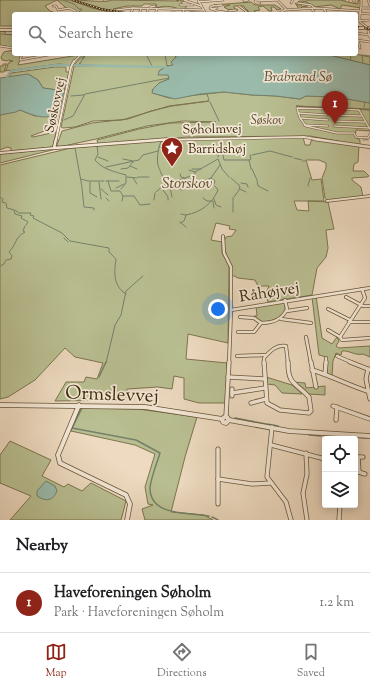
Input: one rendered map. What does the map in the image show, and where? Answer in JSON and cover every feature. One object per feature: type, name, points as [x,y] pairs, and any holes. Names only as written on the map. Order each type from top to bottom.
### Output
[{"type":"main road","points":[[358,28],[369,28]]},
{"type":"main road","points":[[0,30],[12,30]]},
{"type":"street","points":[[184,0],[195,5]]},
{"type":"street","points":[[171,12],[203,10],[198,1],[223,0]]},
{"type":"street","points":[[260,3],[255,2],[277,0],[285,7],[285,10]]},
{"type":"street","points":[[361,0],[362,8],[359,12],[361,21],[369,28]]},
{"type":"street","points":[[369,2],[370,6]]},
{"type":"street","points":[[298,3],[315,8]]},
{"type":"street","points":[[180,5],[201,6]]},
{"type":"street","points":[[211,9],[212,6],[222,5]]},
{"type":"street","points":[[296,5],[299,9]]},
{"type":"street","points":[[53,6],[56,6],[58,10],[73,9],[75,12]]},
{"type":"street","points":[[148,6],[156,11],[175,12]]},
{"type":"street","points":[[128,11],[156,6]]},
{"type":"street","points":[[239,6],[247,12]]},
{"type":"street","points":[[148,12],[150,8]]},
{"type":"street","points":[[211,9],[217,8]]},
{"type":"street","points":[[282,12],[285,10],[315,8],[370,14]]},
{"type":"street","points":[[362,8],[370,8]]},
{"type":"street","points":[[136,11],[142,9]]},
{"type":"street","points":[[211,9],[224,12]]},
{"type":"street","points":[[116,10],[133,10]]},
{"type":"street","points":[[152,12],[160,10]]},
{"type":"street","points":[[231,12],[236,10]]},
{"type":"street","points":[[189,12],[198,12]]},
{"type":"street","points":[[361,21],[370,20]]},
{"type":"street","points":[[368,31],[370,35]]},
{"type":"street","points":[[6,33],[12,33]]},
{"type":"street","points":[[358,33],[370,35]]},
{"type":"street","points":[[358,40],[370,42]]},
{"type":"street","points":[[358,43],[360,48]]},
{"type":"street","points":[[0,46],[12,48]]},
{"type":"street","points":[[21,56],[20,60],[42,56]]},
{"type":"street","name":"Søskovvej","points":[[54,148],[72,66],[80,56]]},
{"type":"street","points":[[326,109],[298,107],[298,113],[306,126],[337,132],[354,133],[357,137],[367,138],[370,134]]},
{"type":"street","points":[[334,110],[359,110],[370,128]]},
{"type":"street","points":[[298,113],[327,115]]},
{"type":"street","points":[[334,115],[362,116]]},
{"type":"street","points":[[300,118],[328,120]]},
{"type":"street","points":[[334,120],[366,122]]},
{"type":"street","points":[[304,124],[328,126]]},
{"type":"street","points":[[334,126],[370,128]]},
{"type":"street","name":"Søholmvej","points":[[54,148],[178,138],[304,137],[370,147]]},
{"type":"street","points":[[0,153],[54,148]]},
{"type":"street","points":[[327,201],[370,196]]},
{"type":"street","points":[[223,236],[224,253],[231,267],[231,310]]},
{"type":"street","name":"Råhøjvej","points":[[228,418],[231,310],[286,300],[370,288]]},
{"type":"street","points":[[340,337],[365,297],[362,289]]},
{"type":"street","points":[[346,297],[361,304],[370,306]]},
{"type":"street","points":[[238,332],[254,332],[261,323],[275,322],[281,319],[287,311],[286,300]]},
{"type":"street","points":[[287,311],[305,308]]},
{"type":"street","points":[[328,309],[350,321],[370,322]]},
{"type":"street","points":[[240,317],[251,316],[256,318],[261,323]]},
{"type":"street","points":[[281,319],[311,323]]},
{"type":"street","points":[[328,330],[340,337],[342,340],[370,338]]},
{"type":"street","points":[[307,339],[316,387]]},
{"type":"street","points":[[281,344],[286,346],[290,378],[298,390],[308,396],[311,411],[309,413],[305,414],[270,406],[268,404],[266,399],[265,355],[270,350],[281,344]]},
{"type":"street","points":[[239,355],[265,355]]},
{"type":"street","points":[[337,356],[369,369],[366,378],[370,399]]},
{"type":"street","points":[[325,374],[326,358]]},
{"type":"street","points":[[312,370],[369,392]]},
{"type":"street","points":[[228,377],[265,379]]},
{"type":"street","points":[[232,392],[266,388]]},
{"type":"street","points":[[250,403],[266,399]]},
{"type":"street","name":"Ormslevvej","points":[[0,405],[151,407],[222,419],[222,422],[226,423],[228,418]]},
{"type":"street","points":[[79,405],[58,455],[58,460],[60,463],[126,495],[129,498],[130,503],[127,520]]},
{"type":"street","points":[[336,420],[335,406],[370,419]]},
{"type":"street","points":[[222,419],[228,418],[297,431],[370,436]]},
{"type":"street","points":[[272,427],[267,471],[270,483],[285,500],[291,520],[296,520]]},
{"type":"street","points":[[271,445],[322,458]]},
{"type":"street","points":[[218,449],[218,504]]},
{"type":"street","points":[[306,453],[306,474],[303,493],[307,520]]},
{"type":"street","points":[[358,457],[363,457]]},
{"type":"street","points":[[358,471],[365,474]]},
{"type":"street","points":[[218,479],[256,485],[266,485],[270,483]]},
{"type":"street","points":[[339,520],[340,508]]},
{"type":"green space","points":[[0,0],[57,0],[45,6],[53,12],[12,12],[12,26],[0,26]]},
{"type":"green space","points":[[57,0],[70,0],[109,12],[74,12],[74,10],[66,8]]},
{"type":"green space","points":[[74,0],[184,0],[185,1],[181,2],[183,5],[186,5],[186,10],[169,6],[157,8],[156,4],[144,4],[142,6],[127,6],[113,9],[117,12],[94,7]]},
{"type":"green space","points":[[307,0],[341,0],[358,4],[358,0],[360,0],[361,8],[342,5],[340,9],[331,5],[314,7],[304,2],[301,3],[307,4],[308,6],[301,7],[303,9],[299,9],[295,3],[302,5],[298,2]]},
{"type":"green space","points":[[251,2],[255,5],[275,5],[281,9],[277,10],[274,7],[271,7],[272,11],[269,11],[263,6],[258,7],[260,10],[254,11],[255,12],[249,12],[244,6],[234,6],[234,8],[238,10],[233,10],[224,7],[230,5],[214,5]]},
{"type":"green space","points":[[0,31],[12,33],[12,48],[0,45]]},
{"type":"green space","points":[[12,50],[12,56],[21,56],[18,65],[78,56],[71,65],[59,64],[5,71],[8,66],[6,65],[4,72],[0,72],[0,66],[3,66],[3,64],[9,64],[9,62],[13,61],[2,60],[1,57],[4,52]]},
{"type":"green space","points":[[358,55],[370,57],[370,65],[333,56],[358,56]]},
{"type":"green space","name":"Søskov","points":[[82,56],[84,56],[83,59],[85,56],[176,56],[174,65],[167,66],[159,71],[169,75],[169,79],[159,83],[152,90],[153,93],[169,98],[224,92],[300,99],[306,96],[336,97],[370,103],[370,109],[296,106],[370,110],[370,131],[356,130],[355,137],[360,140],[360,145],[310,136],[188,137],[98,144],[97,140],[170,123],[216,122],[183,121],[147,126],[59,147],[57,145],[62,131],[92,123],[118,120],[93,121],[75,127],[61,127],[74,66],[123,66],[79,65],[80,63],[78,65],[74,65]],"holes":[[[209,101],[172,106],[157,110],[169,106]]]},
{"type":"green space","points":[[66,67],[66,72],[69,72],[64,91],[43,88],[38,80],[30,75],[9,77],[11,73]]},
{"type":"green space","points":[[20,110],[35,116],[59,113],[55,127],[31,136],[33,137],[56,132],[53,147],[11,151],[11,148],[7,147],[0,150],[0,115]]},
{"type":"green space","name":"Storskov","points":[[303,137],[305,145],[310,145],[312,138],[359,146],[358,162],[354,164],[353,171],[364,171],[369,176],[352,178],[352,180],[361,187],[363,197],[327,200],[325,198],[322,178],[326,168],[326,163],[319,160],[306,160],[312,180],[321,179],[324,201],[308,201],[328,202],[334,229],[326,230],[328,248],[326,257],[317,268],[312,295],[268,302],[266,293],[269,286],[258,286],[255,280],[238,278],[232,275],[231,265],[225,251],[224,242],[226,237],[232,236],[236,230],[229,229],[230,226],[216,223],[211,240],[222,242],[222,253],[229,266],[228,343],[188,334],[186,359],[227,363],[226,403],[199,403],[184,399],[184,378],[174,376],[172,389],[158,387],[127,389],[125,400],[55,401],[66,382],[84,382],[86,377],[97,379],[103,363],[75,357],[65,348],[35,380],[8,397],[0,399],[0,165],[71,148],[190,138]],"holes":[[[294,201],[308,201],[309,211],[297,210]]]},
{"type":"green space","points":[[60,148],[0,163],[0,154]]},
{"type":"green space","points":[[316,296],[322,338],[332,344],[337,337],[339,341],[336,346],[339,348],[370,346],[370,357],[363,354],[345,351],[342,351],[341,355],[336,353],[333,361],[332,376],[327,374],[327,357],[319,355],[312,297]]},
{"type":"green space","points":[[285,302],[284,312],[279,318],[261,322],[254,316],[257,316],[256,306]]},
{"type":"green space","points":[[266,377],[292,385],[302,394],[282,393],[275,385],[267,384]]},
{"type":"green space","points":[[293,382],[305,383],[306,388],[325,386],[325,395],[309,394]]},
{"type":"green space","points":[[81,408],[138,409],[197,417],[171,512],[204,515],[213,520],[145,520],[142,509],[153,505],[148,504],[145,487],[155,454],[135,445],[71,431]]},
{"type":"green space","points":[[10,441],[51,460],[42,476],[64,487],[68,484],[82,491],[91,483],[126,501],[121,520],[10,520],[31,496],[0,483],[0,455]]},
{"type":"water","name":"Brabrand Sø","points":[[333,56],[370,65],[370,103],[336,97],[306,96],[300,99],[224,92],[200,94],[175,99],[152,93],[153,89],[159,83],[169,79],[168,75],[158,75],[159,71],[167,66],[173,65],[171,62],[176,57]]},
{"type":"water","points":[[28,74],[38,80],[43,88],[64,91],[59,113],[48,117],[43,117],[20,110],[0,115],[0,78]]},
{"type":"water","points":[[46,481],[55,486],[57,491],[49,500],[37,496],[37,491]]},
{"type":"waterway","points":[[63,0],[74,4],[79,9],[82,9],[79,12]]},
{"type":"waterway","points":[[1,34],[12,35]]},
{"type":"waterway","points":[[362,55],[363,63]]},
{"type":"waterway","points":[[363,55],[370,56]]},
{"type":"waterway","points":[[79,66],[84,56]]},
{"type":"waterway","points":[[147,56],[152,66]]},
{"type":"waterway","points":[[165,56],[167,66]]},
{"type":"waterway","points":[[350,56],[351,60]]},
{"type":"waterway","points":[[7,77],[11,71],[57,65],[166,67]]},
{"type":"waterway","points":[[64,120],[73,116],[85,94],[169,78]]},
{"type":"waterway","points":[[207,94],[209,100]]},
{"type":"waterway","points":[[71,96],[84,95]]},
{"type":"waterway","points":[[210,102],[219,121]]},
{"type":"waterway","points":[[364,107],[365,102]]},
{"type":"waterway","points":[[360,109],[370,110]]},
{"type":"waterway","points":[[159,147],[161,141]]},
{"type":"waterway","points":[[97,145],[98,154],[95,160],[101,166],[109,170],[126,175],[126,183],[121,189]]},
{"type":"waterway","points":[[159,147],[164,148]]},
{"type":"waterway","points":[[159,147],[157,160],[160,170]]},
{"type":"waterway","points":[[75,148],[82,187]]},
{"type":"waterway","points":[[166,148],[177,151]]},
{"type":"waterway","points":[[218,157],[219,150]]},
{"type":"waterway","points":[[106,167],[139,160],[143,155],[158,151]]},
{"type":"waterway","points":[[212,153],[217,151]]},
{"type":"waterway","points":[[222,151],[224,160],[249,160]]},
{"type":"waterway","points":[[252,155],[270,151],[292,157]]},
{"type":"waterway","points":[[194,153],[211,153]]},
{"type":"waterway","points":[[249,160],[251,159],[250,155]]},
{"type":"waterway","points":[[98,157],[108,161]]},
{"type":"waterway","points":[[294,158],[302,160]]},
{"type":"waterway","points":[[123,159],[133,161]]},
{"type":"waterway","points":[[200,169],[218,159],[222,169],[229,177]]},
{"type":"waterway","points":[[249,160],[251,169]]},
{"type":"waterway","points":[[121,169],[128,168],[133,162]]},
{"type":"waterway","points":[[211,178],[220,165]]},
{"type":"waterway","points":[[130,166],[137,169]]},
{"type":"waterway","points":[[192,169],[200,169]]},
{"type":"waterway","points":[[195,172],[200,169]]},
{"type":"waterway","points":[[252,169],[257,180]]},
{"type":"waterway","points":[[189,170],[195,172]]},
{"type":"waterway","points":[[160,171],[166,183],[161,187]]},
{"type":"waterway","points":[[195,172],[195,178]]},
{"type":"waterway","points":[[180,174],[181,177],[184,178]]},
{"type":"waterway","points":[[177,181],[193,175]]},
{"type":"waterway","points":[[127,177],[137,178]]},
{"type":"waterway","points":[[138,177],[149,177]]},
{"type":"waterway","points":[[133,178],[137,184]]},
{"type":"waterway","points":[[200,182],[211,178]]},
{"type":"waterway","points":[[211,178],[215,181],[214,184]]},
{"type":"waterway","points":[[231,178],[240,186],[234,197]]},
{"type":"waterway","points":[[308,186],[310,178]]},
{"type":"waterway","points":[[81,179],[88,181],[104,181]]},
{"type":"waterway","points":[[185,179],[184,185],[187,188]]},
{"type":"waterway","points":[[108,181],[119,181]]},
{"type":"waterway","points":[[108,181],[111,191],[120,191],[123,196]]},
{"type":"waterway","points":[[176,181],[178,188],[182,190]]},
{"type":"waterway","points":[[257,181],[258,186],[268,191]]},
{"type":"waterway","points":[[90,182],[90,193],[97,197]]},
{"type":"waterway","points":[[99,182],[101,199]]},
{"type":"waterway","points":[[241,183],[247,184],[248,187]]},
{"type":"waterway","points":[[116,188],[124,184]]},
{"type":"waterway","points":[[172,197],[170,187],[176,184]]},
{"type":"waterway","points":[[211,201],[218,190],[215,186]]},
{"type":"waterway","points":[[156,192],[161,187]]},
{"type":"waterway","points":[[161,187],[168,197],[168,200]]},
{"type":"waterway","points":[[82,188],[84,207],[94,208],[94,210]]},
{"type":"waterway","points":[[101,189],[108,195]]},
{"type":"waterway","points":[[240,189],[246,192]]},
{"type":"waterway","points":[[154,200],[155,193]]},
{"type":"waterway","points":[[122,201],[123,196]]},
{"type":"waterway","points":[[123,196],[134,196],[140,205],[150,204]]},
{"type":"waterway","points":[[0,197],[3,199],[2,202],[6,203],[7,208],[14,210],[15,214],[22,216],[21,218],[28,222],[26,225]]},
{"type":"waterway","points":[[106,198],[109,201]]},
{"type":"waterway","points":[[203,198],[207,201],[211,201]]},
{"type":"waterway","points":[[214,199],[216,205],[221,207]]},
{"type":"waterway","points":[[186,215],[205,207],[211,201]]},
{"type":"waterway","points":[[213,201],[214,208]]},
{"type":"waterway","points":[[233,201],[233,212]]},
{"type":"waterway","points":[[15,210],[19,213],[31,213],[30,215],[34,216],[33,218],[62,233],[70,241],[109,248],[109,252],[116,259],[115,279],[119,287],[125,294]]},
{"type":"waterway","points":[[181,214],[186,215]]},
{"type":"waterway","points":[[181,223],[184,221],[186,215]]},
{"type":"waterway","points":[[181,223],[186,227]]},
{"type":"waterway","points":[[0,266],[4,264],[6,260],[11,259],[12,256],[9,252],[17,239],[25,232],[23,231],[25,226]]},
{"type":"waterway","points":[[64,238],[68,242]]},
{"type":"waterway","points":[[125,294],[126,291],[143,276]]},
{"type":"waterway","points":[[106,363],[115,325],[121,315],[125,294]]},
{"type":"waterway","points":[[99,377],[106,362]]},
{"type":"waterway","points":[[82,408],[72,428],[136,440],[160,453],[150,485],[152,498],[157,504],[164,509],[173,512],[209,516]]},
{"type":"waterway","points":[[235,418],[266,424]]},
{"type":"waterway","points":[[267,424],[278,426]]},
{"type":"waterway","points":[[309,435],[321,436]]},
{"type":"waterway","points":[[358,438],[367,438]]},
{"type":"waterway","points":[[212,517],[218,520]]},
{"type":"railway","points":[[73,0],[101,9],[119,12]]},
{"type":"railway","points":[[365,28],[370,29]]},
{"type":"place","name":"Haveforeningen Søholm","points":[[335,124]]},
{"type":"place","name":"Barridshøj","points":[[172,168]]}]
